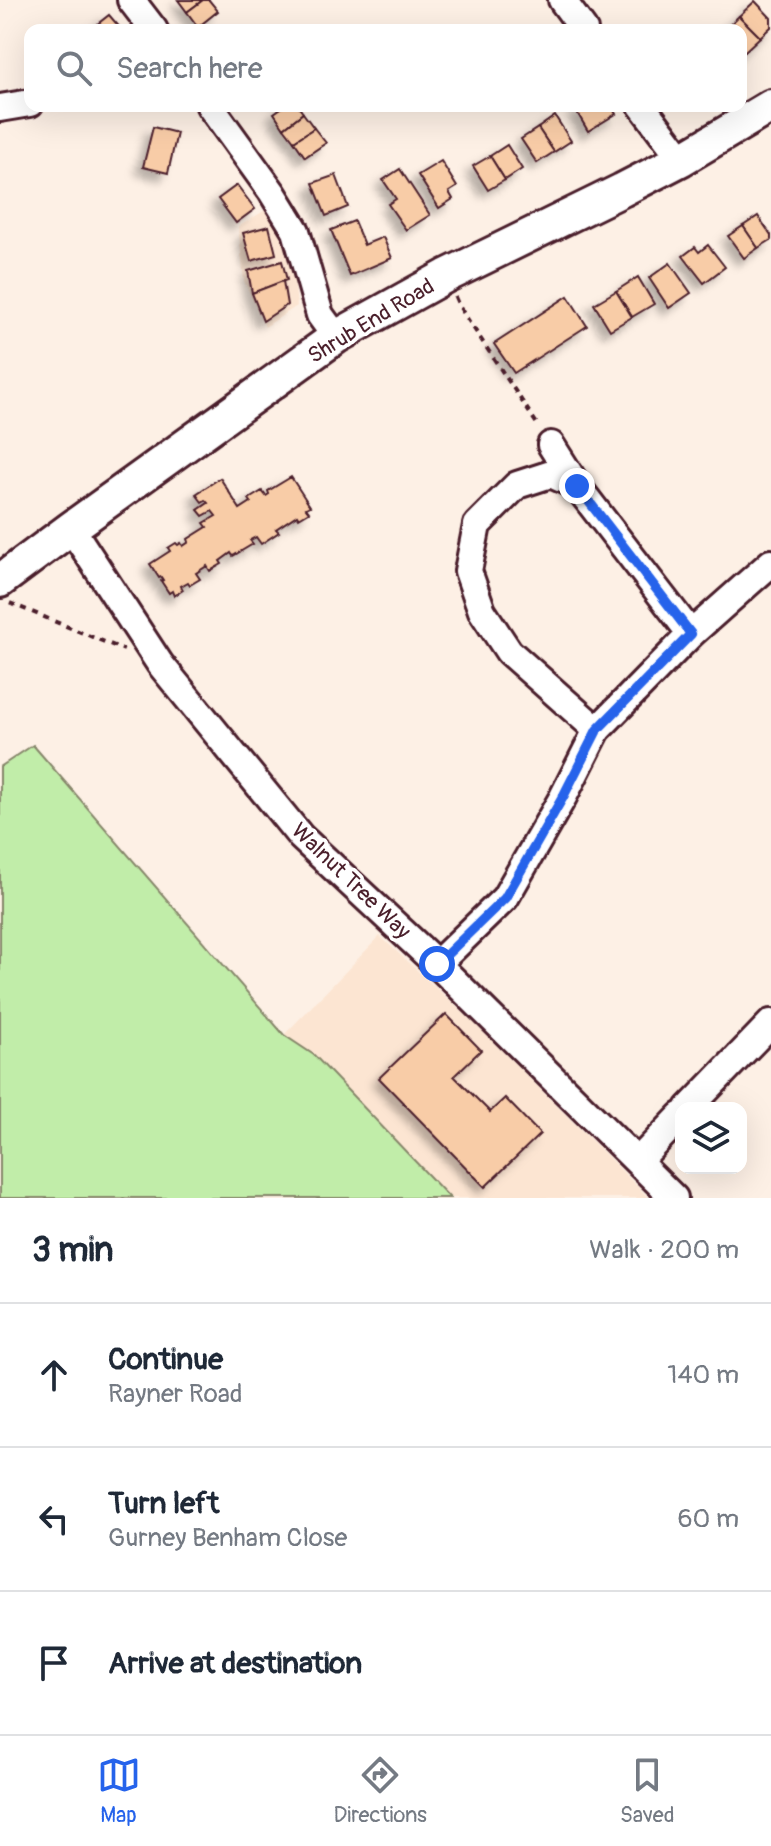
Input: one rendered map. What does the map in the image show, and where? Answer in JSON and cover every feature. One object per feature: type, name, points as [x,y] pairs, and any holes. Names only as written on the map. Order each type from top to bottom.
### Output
[{"type":"main road","name":"Shrub End Road","points":[[0,581],[336,337],[446,276],[682,159],[771,106]]},
{"type":"street","points":[[131,0],[149,24]]},
{"type":"street","points":[[562,0],[580,24]]},
{"type":"street","points":[[0,108],[24,104]]},
{"type":"street","points":[[214,112],[296,231],[320,315],[336,337]]},
{"type":"street","points":[[647,112],[682,159]]},
{"type":"street","points":[[551,445],[577,486],[691,634]]},
{"type":"street","points":[[577,486],[551,474],[517,485],[477,525],[468,571],[482,611],[509,652],[597,730]]},
{"type":"street","name":"Walnut Tree Way","points":[[71,528],[160,664],[301,837],[437,964],[674,1198]]},
{"type":"street","points":[[437,964],[505,898],[597,730],[691,634],[771,563]]},
{"type":"street","points":[[695,1102],[771,1023]]},
{"type":"street","points":[[638,1161],[675,1122]]},
{"type":"path","points":[[446,276],[459,306],[551,445]]},
{"type":"path","points":[[0,599],[160,664]]},
{"type":"shaded area","points":[[267,209],[282,240],[294,277],[297,306],[265,327],[244,281],[238,227]]},
{"type":"shaded area","points":[[33,745],[284,1035],[380,936],[474,1023],[649,1198],[0,1198],[0,767]]},
{"type":"green space","points":[[33,745],[284,1035],[314,1055],[450,1198],[0,1198],[0,767]]},
{"type":"building","points":[[178,0],[203,0],[187,12]]},
{"type":"building","points":[[203,0],[209,0],[218,11],[202,24],[196,24],[187,12]]},
{"type":"building","points":[[755,1],[771,18],[771,27],[760,37],[739,16]]},
{"type":"building","points":[[109,15],[117,24],[98,24]]},
{"type":"building","points":[[739,16],[747,24],[730,24]]},
{"type":"building","points":[[747,24],[760,37],[747,49]]},
{"type":"building","points":[[302,112],[303,113],[284,128],[274,113]]},
{"type":"building","points":[[577,112],[615,112],[616,114],[588,131]]},
{"type":"building","points":[[303,113],[314,128],[294,141],[284,128]]},
{"type":"building","points":[[555,116],[571,141],[554,152],[538,128]]},
{"type":"building","points":[[153,127],[177,133],[168,173],[143,167]]},
{"type":"building","points":[[314,128],[326,143],[305,157],[294,141]]},
{"type":"building","points":[[538,128],[554,152],[537,163],[521,139]]},
{"type":"building","points":[[507,145],[522,169],[505,180],[490,156]]},
{"type":"building","points":[[490,156],[505,180],[488,190],[473,166]]},
{"type":"building","points":[[441,161],[457,187],[449,192],[453,199],[439,208],[418,175]]},
{"type":"building","points":[[400,169],[430,215],[406,230],[388,204],[396,199],[383,180]]},
{"type":"building","points":[[336,175],[348,207],[326,216],[313,183]]},
{"type":"building","points":[[237,185],[255,209],[236,223],[218,199]]},
{"type":"building","points":[[758,216],[771,240],[758,248],[743,226]]},
{"type":"building","points":[[354,221],[364,245],[383,237],[392,258],[350,276],[331,230]]},
{"type":"building","points":[[269,226],[276,254],[251,261],[243,233]]},
{"type":"building","points":[[743,226],[758,248],[744,258],[728,236]]},
{"type":"building","points":[[708,245],[725,267],[704,283],[683,256],[695,247],[699,252]]},
{"type":"building","points":[[282,261],[287,280],[252,293],[248,271]]},
{"type":"building","points":[[670,263],[691,293],[669,308],[649,278]]},
{"type":"building","points":[[638,277],[654,304],[632,317],[616,291]]},
{"type":"building","points":[[283,281],[287,305],[263,321],[252,293]]},
{"type":"building","points":[[616,291],[632,317],[610,330],[594,304]]},
{"type":"building","points":[[568,296],[587,326],[514,373],[494,344]]},
{"type":"building","points":[[291,477],[310,506],[306,508],[309,512],[299,518],[297,515],[276,529],[279,532],[261,544],[256,537],[250,540],[253,544],[233,556],[231,553],[220,561],[222,564],[210,571],[207,566],[196,573],[200,579],[181,586],[183,590],[174,596],[172,591],[169,593],[150,564],[170,551],[168,548],[176,543],[183,546],[189,542],[188,539],[207,527],[204,523],[216,516],[212,511],[203,516],[198,510],[208,503],[205,500],[202,502],[196,494],[220,478],[240,509],[251,502],[249,499],[262,491],[266,496],[268,491]]},
{"type":"building","points":[[446,1014],[481,1050],[454,1076],[490,1112],[505,1098],[540,1134],[485,1187],[379,1078]]},
{"type":"route","points":[[437,964],[505,898],[597,730],[691,634],[577,486]]}]
